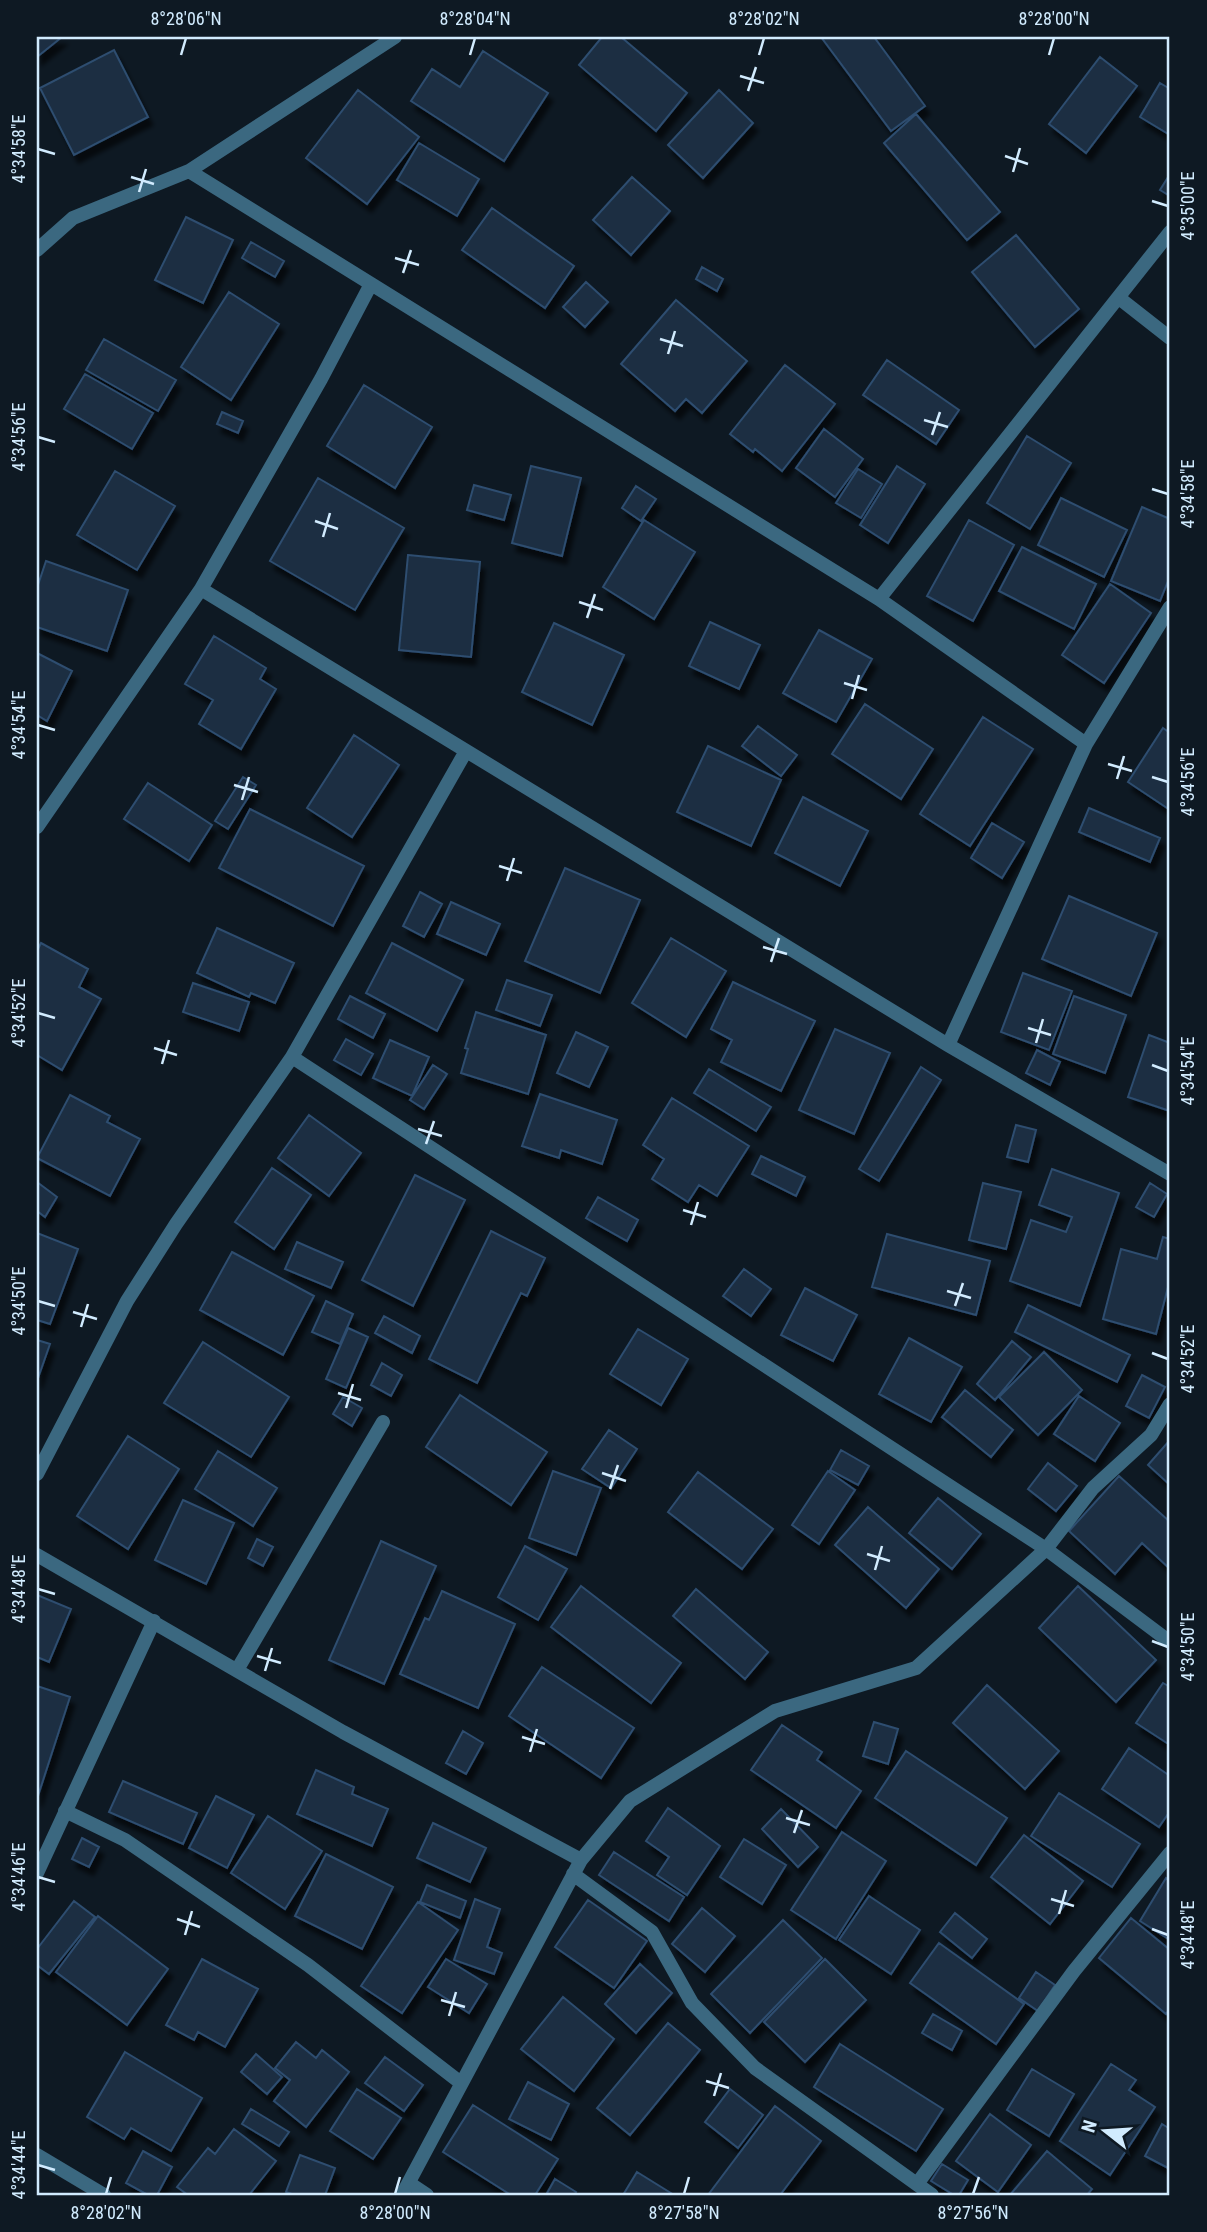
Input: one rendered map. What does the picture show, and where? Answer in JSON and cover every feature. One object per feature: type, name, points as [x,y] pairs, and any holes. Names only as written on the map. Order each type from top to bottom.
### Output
[{"type":"street","points":[[37,250],[73,218],[189,171],[395,37]]},
{"type":"street","points":[[189,171],[879,599],[1086,744]]},
{"type":"street","points":[[879,599],[1170,232]]},
{"type":"street","points":[[37,827],[201,589],[321,379],[371,284]]},
{"type":"street","points":[[1119,298],[1170,338]]},
{"type":"street","points":[[201,589],[948,1045],[1170,1174]]},
{"type":"street","points":[[948,1045],[1086,744],[1170,607]]},
{"type":"street","points":[[37,1474],[127,1301],[176,1224],[292,1057],[466,751]]},
{"type":"street","points":[[292,1057],[1046,1549],[1170,1642]]},
{"type":"street","points":[[427,2195],[405,2189],[581,1860],[630,1801],[775,1711],[916,1668],[1046,1549],[1093,1488],[1151,1434],[1170,1404]]},
{"type":"street","points":[[237,1670],[383,1422]]},
{"type":"street","points":[[37,1555],[343,1732],[581,1860]]},
{"type":"street","points":[[37,1873],[154,1621]]},
{"type":"street","points":[[65,1811],[125,1840],[297,1957],[461,2083]]},
{"type":"street","points":[[917,2184],[1074,1970],[1170,1853]]},
{"type":"street","points":[[573,1874],[652,1932],[692,2003],[755,2068],[932,2195]]},
{"type":"street","points":[[37,2155],[104,2195]]},
{"type":"building","points":[[37,37],[62,37],[37,57]]},
{"type":"building","points":[[602,37],[621,37],[687,93],[656,131],[579,65]]},
{"type":"building","points":[[821,37],[874,37],[925,106],[891,131]]},
{"type":"building","points":[[114,50],[148,117],[74,155],[40,88]]},
{"type":"building","points":[[483,51],[548,93],[504,161],[411,101],[432,69],[460,87]]},
{"type":"building","points":[[1100,57],[1137,86],[1086,153],[1049,124]]},
{"type":"building","points":[[1160,83],[1170,89],[1170,135],[1140,117]]},
{"type":"building","points":[[358,90],[419,137],[367,204],[306,158]]},
{"type":"building","points":[[719,90],[753,123],[703,178],[668,145]]},
{"type":"building","points":[[916,114],[1000,212],[967,240],[884,143]]},
{"type":"building","points":[[419,143],[479,179],[457,216],[397,180]]},
{"type":"building","points":[[1170,174],[1170,196],[1160,190]]},
{"type":"building","points":[[632,177],[670,211],[631,255],[593,220]]},
{"type":"building","points":[[492,208],[574,266],[545,308],[462,250]]},
{"type":"building","points":[[186,217],[233,240],[203,303],[155,280]]},
{"type":"building","points":[[1016,235],[1079,309],[1035,347],[972,272]]},
{"type":"building","points":[[251,242],[284,261],[275,277],[242,258]]},
{"type":"building","points":[[702,267],[723,279],[717,291],[696,279]]},
{"type":"building","points":[[586,282],[608,302],[585,327],[563,307]]},
{"type":"building","points":[[229,292],[279,324],[231,400],[181,367]]},
{"type":"building","points":[[676,300],[747,361],[702,413],[686,399],[675,411],[621,364]]},
{"type":"building","points":[[104,339],[176,380],[158,411],[86,370]]},
{"type":"building","points":[[887,360],[959,410],[936,444],[863,395]]},
{"type":"building","points":[[785,365],[835,404],[782,471],[755,449],[753,452],[730,434]]},
{"type":"building","points":[[85,374],[153,413],[132,449],[64,409]]},
{"type":"building","points":[[364,385],[432,427],[395,488],[327,446]]},
{"type":"building","points":[[222,412],[243,421],[238,433],[217,424]]},
{"type":"building","points":[[824,429],[863,459],[835,497],[796,468]]},
{"type":"building","points":[[1027,436],[1071,463],[1030,529],[987,503]]},
{"type":"building","points":[[531,466],[581,478],[562,556],[512,543]]},
{"type":"building","points":[[897,466],[925,484],[888,543],[860,525]]},
{"type":"building","points":[[858,469],[882,484],[861,518],[836,503]]},
{"type":"building","points":[[115,471],[175,506],[137,570],[77,535]]},
{"type":"building","points":[[318,478],[404,528],[355,610],[270,561]]},
{"type":"building","points":[[474,485],[511,495],[504,520],[467,510]]},
{"type":"building","points":[[636,486],[656,499],[641,521],[622,508]]},
{"type":"building","points":[[1061,498],[1127,530],[1104,577],[1038,545]]},
{"type":"building","points":[[1142,507],[1170,519],[1170,576],[1160,601],[1111,581]]},
{"type":"building","points":[[644,520],[695,552],[654,619],[603,587]]},
{"type":"building","points":[[969,520],[1014,545],[973,621],[927,596]]},
{"type":"building","points":[[1022,547],[1096,584],[1074,629],[999,591]]},
{"type":"building","points":[[408,555],[480,562],[471,657],[399,650]]},
{"type":"building","points":[[46,561],[128,590],[107,651],[37,627],[37,588]]},
{"type":"building","points":[[1110,584],[1151,613],[1104,683],[1062,655]]},
{"type":"building","points":[[710,622],[760,645],[739,689],[689,666]]},
{"type":"building","points":[[554,623],[624,655],[592,725],[522,692]]},
{"type":"building","points":[[819,630],[872,659],[836,722],[783,693]]},
{"type":"building","points":[[214,636],[266,668],[260,679],[276,689],[241,749],[199,724],[213,700],[185,684]]},
{"type":"building","points":[[37,653],[72,671],[47,721],[37,715]]},
{"type":"building","points":[[865,704],[933,749],[901,799],[832,754]]},
{"type":"building","points":[[983,717],[1033,749],[970,846],[920,814]]},
{"type":"building","points":[[758,726],[797,755],[781,776],[742,746]]},
{"type":"building","points":[[1163,728],[1170,733],[1170,810],[1128,782]]},
{"type":"building","points":[[354,735],[399,765],[352,837],[307,808]]},
{"type":"building","points":[[708,746],[781,780],[751,846],[677,812]]},
{"type":"building","points":[[243,777],[256,785],[228,829],[215,821]]},
{"type":"building","points":[[148,783],[212,825],[189,861],[124,819]]},
{"type":"building","points":[[803,797],[868,831],[840,886],[775,853]]},
{"type":"building","points":[[1089,808],[1160,838],[1150,862],[1079,832]]},
{"type":"building","points":[[250,809],[364,866],[333,926],[219,868]]},
{"type":"building","points":[[992,823],[1024,842],[1002,878],[971,858]]},
{"type":"building","points":[[565,868],[640,900],[600,993],[525,961]]},
{"type":"building","points":[[420,892],[442,904],[424,937],[403,926]]},
{"type":"building","points":[[1069,896],[1157,933],[1131,996],[1042,959]]},
{"type":"building","points":[[451,902],[500,924],[486,955],[437,934]]},
{"type":"building","points":[[217,928],[294,963],[275,1003],[251,993],[249,997],[197,973]]},
{"type":"building","points":[[671,938],[726,971],[686,1037],[632,1003]]},
{"type":"building","points":[[41,943],[88,969],[79,987],[101,999],[62,1070],[37,1055],[37,951]]},
{"type":"building","points":[[392,943],[463,980],[437,1031],[366,993]]},
{"type":"building","points":[[1023,973],[1072,991],[1049,1050],[1001,1032]]},
{"type":"building","points":[[507,980],[552,995],[540,1026],[496,1010]]},
{"type":"building","points":[[733,982],[815,1021],[781,1091],[721,1062],[732,1040],[711,1029]]},
{"type":"building","points":[[193,983],[249,1002],[239,1031],[183,1012]]},
{"type":"building","points":[[350,996],[385,1014],[373,1038],[338,1019]]},
{"type":"building","points":[[1074,996],[1126,1015],[1105,1073],[1053,1054]]},
{"type":"building","points":[[476,1012],[546,1035],[528,1094],[461,1073]]},
{"type":"building","points":[[835,1029],[890,1053],[854,1134],[799,1110]]},
{"type":"building","points":[[576,1032],[608,1047],[589,1087],[557,1073]]},
{"type":"building","points":[[1149,1035],[1170,1043],[1170,1111],[1128,1097]]},
{"type":"building","points":[[346,1039],[373,1054],[361,1075],[334,1060]]},
{"type":"building","points":[[390,1040],[429,1057],[412,1096],[373,1078]]},
{"type":"building","points":[[1037,1050],[1060,1062],[1050,1085],[1026,1073]]},
{"type":"building","points":[[433,1065],[447,1074],[424,1109],[410,1100]]},
{"type":"building","points":[[921,1067],[941,1080],[879,1181],[859,1169]]},
{"type":"building","points":[[709,1069],[771,1107],[756,1131],[694,1093]]},
{"type":"building","points":[[540,1094],[617,1120],[602,1164],[561,1150],[559,1158],[522,1146]]},
{"type":"building","points":[[70,1095],[110,1116],[107,1122],[140,1139],[110,1196],[37,1158]]},
{"type":"building","points":[[672,1098],[749,1146],[717,1196],[699,1185],[688,1202],[652,1179],[664,1159],[643,1145]]},
{"type":"building","points":[[309,1115],[361,1153],[329,1196],[278,1158]]},
{"type":"building","points":[[1016,1125],[1036,1130],[1028,1162],[1007,1157]]},
{"type":"building","points":[[761,1156],[805,1177],[796,1196],[752,1174]]},
{"type":"building","points":[[272,1168],[311,1195],[274,1249],[235,1222]]},
{"type":"building","points":[[1052,1169],[1119,1193],[1080,1306],[1010,1281],[1031,1220],[1066,1232],[1072,1217],[1039,1205]]},
{"type":"building","points":[[415,1175],[465,1200],[413,1306],[362,1280]]},
{"type":"building","points":[[37,1182],[57,1197],[45,1217],[37,1211]]},
{"type":"building","points":[[983,1183],[1021,1192],[1006,1249],[969,1240]]},
{"type":"building","points":[[1150,1183],[1167,1194],[1154,1217],[1136,1207]]},
{"type":"building","points":[[598,1197],[638,1220],[627,1241],[586,1218]]},
{"type":"building","points":[[491,1231],[545,1258],[527,1296],[521,1293],[477,1383],[429,1359]]},
{"type":"building","points":[[37,1233],[78,1249],[50,1324],[37,1320]]},
{"type":"building","points":[[887,1234],[990,1261],[976,1315],[872,1287]]},
{"type":"building","points":[[1163,1237],[1170,1239],[1170,1279],[1156,1334],[1103,1319],[1121,1249],[1157,1259]]},
{"type":"building","points":[[297,1242],[343,1262],[331,1288],[285,1269]]},
{"type":"building","points":[[232,1252],[314,1296],[283,1355],[200,1310]]},
{"type":"building","points":[[744,1269],[771,1289],[751,1316],[723,1296]]},
{"type":"building","points":[[805,1288],[857,1315],[833,1361],[781,1335]]},
{"type":"building","points":[[326,1301],[353,1314],[340,1344],[312,1332]]},
{"type":"building","points":[[1028,1305],[1130,1355],[1117,1382],[1015,1332]]},
{"type":"building","points":[[384,1316],[420,1336],[412,1353],[375,1333]]},
{"type":"building","points":[[348,1328],[368,1337],[346,1388],[326,1379]]},
{"type":"building","points":[[638,1329],[688,1359],[661,1405],[610,1374]]},
{"type":"building","points":[[909,1338],[962,1367],[931,1422],[879,1394]]},
{"type":"building","points":[[37,1340],[50,1344],[37,1381]]},
{"type":"building","points":[[1012,1341],[1031,1357],[995,1400],[977,1384]]},
{"type":"building","points":[[203,1342],[289,1397],[251,1457],[164,1403]]},
{"type":"building","points":[[1044,1352],[1082,1390],[1038,1435],[999,1397]]},
{"type":"building","points":[[382,1363],[402,1375],[391,1396],[371,1385]]},
{"type":"building","points":[[1142,1375],[1165,1387],[1149,1418],[1126,1406]]},
{"type":"building","points":[[965,1390],[1013,1430],[991,1457],[942,1417]]},
{"type":"building","points":[[460,1395],[547,1452],[511,1505],[426,1447]]},
{"type":"building","points":[[1079,1396],[1120,1423],[1095,1461],[1054,1434]]},
{"type":"building","points":[[343,1397],[362,1408],[352,1426],[333,1414]]},
{"type":"building","points":[[609,1430],[637,1449],[611,1488],[582,1469]]},
{"type":"building","points":[[128,1436],[179,1469],[128,1549],[77,1516]]},
{"type":"building","points":[[1170,1440],[1170,1485],[1148,1465]]},
{"type":"building","points":[[841,1450],[869,1466],[858,1485],[830,1470]]},
{"type":"building","points":[[218,1451],[277,1488],[253,1526],[195,1489]]},
{"type":"building","points":[[1048,1463],[1077,1486],[1056,1511],[1028,1489]]},
{"type":"building","points":[[553,1471],[601,1488],[576,1555],[529,1538]]},
{"type":"building","points":[[828,1471],[855,1490],[819,1544],[792,1525]]},
{"type":"building","points":[[698,1472],[773,1529],[742,1569],[668,1512]]},
{"type":"building","points":[[1119,1476],[1170,1522],[1170,1569],[1142,1543],[1115,1574],[1069,1531]]},
{"type":"building","points":[[938,1498],[981,1534],[952,1569],[909,1533]]},
{"type":"building","points":[[183,1500],[234,1523],[206,1584],[155,1560]]},
{"type":"building","points":[[868,1507],[939,1569],[906,1608],[835,1545]]},
{"type":"building","points":[[257,1539],[273,1547],[263,1566],[248,1558]]},
{"type":"building","points":[[381,1541],[436,1566],[384,1684],[329,1660]]},
{"type":"building","points":[[525,1546],[567,1569],[538,1620],[498,1597]]},
{"type":"building","points":[[581,1586],[681,1663],[651,1703],[551,1627]]},
{"type":"building","points":[[1078,1586],[1156,1660],[1116,1702],[1039,1628]]},
{"type":"building","points":[[696,1589],[768,1652],[745,1679],[673,1616]]},
{"type":"building","points":[[442,1591],[515,1624],[478,1708],[400,1674],[425,1618],[429,1620]]},
{"type":"building","points":[[37,1595],[71,1609],[49,1662],[37,1657]]},
{"type":"building","points":[[542,1667],[634,1728],[601,1778],[509,1716]]},
{"type":"building","points":[[1163,1683],[1170,1687],[1170,1745],[1136,1723]]},
{"type":"building","points":[[987,1685],[1059,1751],[1025,1789],[953,1723]]},
{"type":"building","points":[[37,1686],[70,1697],[37,1799]]},
{"type":"building","points":[[874,1722],[898,1729],[888,1764],[863,1756]]},
{"type":"building","points":[[782,1725],[822,1752],[817,1760],[861,1791],[836,1828],[751,1770]]},
{"type":"building","points":[[463,1731],[483,1743],[466,1774],[446,1763]]},
{"type":"building","points":[[1129,1748],[1170,1776],[1170,1811],[1159,1827],[1102,1789]]},
{"type":"building","points":[[906,1751],[1007,1818],[976,1865],[875,1798]]},
{"type":"building","points":[[316,1770],[354,1787],[352,1794],[388,1809],[372,1846],[297,1814]]},
{"type":"building","points":[[123,1781],[197,1813],[183,1844],[109,1812]]},
{"type":"building","points":[[1059,1793],[1140,1844],[1112,1887],[1031,1836]]},
{"type":"building","points":[[216,1796],[254,1815],[227,1868],[189,1848]]},
{"type":"building","points":[[668,1808],[720,1846],[687,1895],[657,1875],[669,1857],[646,1841]]},
{"type":"building","points":[[781,1809],[818,1847],[798,1867],[762,1829]]},
{"type":"building","points":[[268,1816],[322,1851],[285,1909],[231,1873]]},
{"type":"building","points":[[433,1823],[486,1848],[470,1882],[417,1858]]},
{"type":"building","points":[[842,1832],[886,1861],[836,1939],[791,1910]]},
{"type":"building","points":[[1024,1835],[1083,1881],[1050,1924],[991,1877]]},
{"type":"building","points":[[82,1838],[99,1847],[89,1867],[72,1859]]},
{"type":"building","points":[[744,1839],[786,1865],[762,1904],[720,1877]]},
{"type":"building","points":[[614,1852],[684,1897],[669,1921],[599,1875]]},
{"type":"building","points":[[326,1854],[393,1887],[362,1949],[295,1916]]},
{"type":"building","points":[[1166,1878],[1170,1881],[1170,1940],[1140,1921]]},
{"type":"building","points":[[427,1885],[466,1901],[460,1918],[420,1902]]},
{"type":"building","points":[[869,1896],[920,1930],[891,1974],[839,1940]]},
{"type":"building","points":[[475,1899],[500,1909],[487,1947],[502,1953],[494,1974],[454,1960]]},
{"type":"building","points":[[588,1900],[647,1941],[614,1988],[555,1947]]},
{"type":"building","points":[[74,1901],[95,1917],[49,1974],[37,1965],[37,1949]]},
{"type":"building","points":[[418,1902],[458,1930],[402,2013],[361,1986]]},
{"type":"building","points":[[702,1908],[735,1936],[705,1972],[672,1944]]},
{"type":"building","points":[[955,1913],[987,1939],[972,1958],[940,1932]]},
{"type":"building","points":[[98,1916],[168,1969],[127,2025],[56,1972]]},
{"type":"building","points":[[1131,1918],[1170,1950],[1170,2008],[1166,2014],[1099,1958]]},
{"type":"building","points":[[783,1920],[822,1958],[750,2033],[711,1994]]},
{"type":"building","points":[[939,1943],[1024,2004],[996,2044],[910,1983]]},
{"type":"building","points":[[202,1959],[258,1989],[225,2047],[198,2032],[194,2040],[166,2025]]},
{"type":"building","points":[[446,1959],[487,1984],[469,2013],[428,1987]]},
{"type":"building","points":[[825,1959],[866,2000],[805,2062],[764,2022]]},
{"type":"building","points":[[640,1964],[672,1993],[636,2033],[605,2004]]},
{"type":"building","points":[[1036,1972],[1055,1985],[1038,2011],[1019,1998]]},
{"type":"building","points":[[563,1997],[614,2039],[574,2091],[521,2049]]},
{"type":"building","points":[[933,2014],[962,2031],[952,2050],[922,2033]]},
{"type":"building","points":[[668,2023],[700,2050],[630,2135],[597,2108]]},
{"type":"building","points":[[296,2042],[316,2058],[322,2050],[349,2072],[306,2127],[274,2101],[290,2080],[275,2068]]},
{"type":"building","points":[[840,2044],[943,2109],[916,2151],[814,2087]]},
{"type":"building","points":[[125,2052],[202,2098],[171,2151],[131,2128],[124,2139],[87,2117]]},
{"type":"building","points":[[256,2054],[282,2077],[267,2094],[241,2072]]},
{"type":"building","points":[[385,2057],[423,2085],[404,2111],[365,2083]]},
{"type":"building","points":[[1111,2064],[1136,2080],[1129,2090],[1155,2107],[1110,2175],[1060,2141]]},
{"type":"building","points":[[1032,2069],[1074,2094],[1049,2136],[1007,2110]]},
{"type":"building","points":[[528,2082],[569,2104],[551,2140],[509,2119]]},
{"type":"building","points":[[357,2089],[401,2118],[373,2159],[330,2131]]},
{"type":"building","points":[[730,2089],[763,2115],[738,2148],[705,2122]]},
{"type":"building","points":[[473,2105],[558,2159],[535,2195],[511,2195],[443,2152]]},
{"type":"building","points":[[775,2106],[821,2141],[780,2195],[708,2195]]},
{"type":"building","points":[[251,2109],[289,2132],[279,2146],[242,2124]]},
{"type":"building","points":[[990,2114],[1031,2145],[998,2192],[956,2161]]},
{"type":"building","points":[[1162,2124],[1170,2129],[1170,2169],[1145,2156]]},
{"type":"building","points":[[234,2129],[276,2161],[249,2195],[188,2195],[177,2187],[208,2148],[215,2154]]},
{"type":"building","points":[[143,2151],[172,2167],[157,2195],[148,2195],[126,2183]]},
{"type":"building","points":[[1047,2151],[1092,2189],[1087,2195],[1010,2195]]},
{"type":"building","points":[[300,2155],[335,2168],[325,2195],[295,2195],[286,2192]]},
{"type":"building","points":[[942,2164],[968,2180],[959,2195],[954,2195],[931,2181]]},
{"type":"building","points":[[637,2172],[674,2195],[623,2195]]},
{"type":"building","points":[[555,2179],[576,2192],[574,2195],[546,2195]]}]
